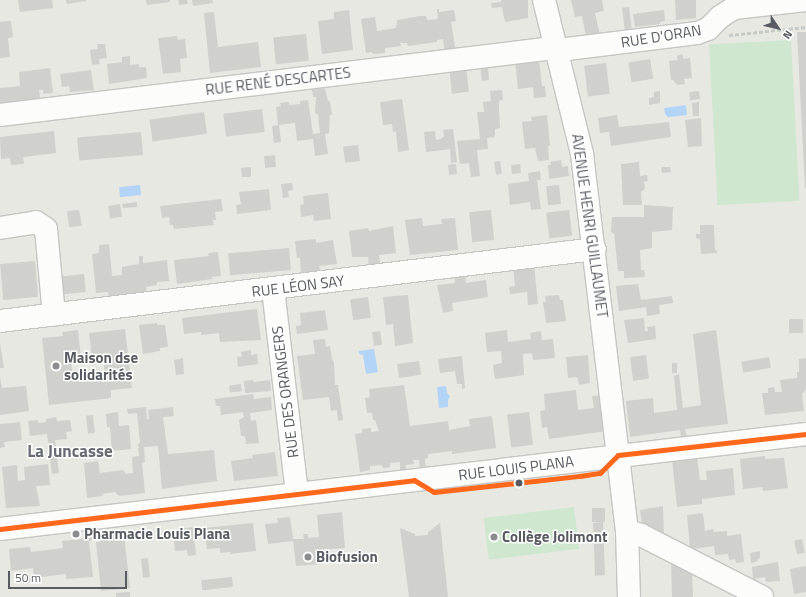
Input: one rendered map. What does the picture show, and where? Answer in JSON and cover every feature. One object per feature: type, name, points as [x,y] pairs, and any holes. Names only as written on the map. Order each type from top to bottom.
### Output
[{"type":"street","name":"AVENUE HENRI GUILLAUMET","points":[[544,0],[582,154],[595,249],[627,531],[629,597]]},
{"type":"street","name":"RUE D'ORAN","points":[[557,49],[697,33],[708,29],[720,17],[734,8],[806,0]]},
{"type":"street","name":"RUE RENÉ DESCARTES","points":[[0,115],[557,49]]},
{"type":"street","points":[[0,228],[36,222],[46,229],[54,315]]},
{"type":"street","name":"RUE LÉON SAY","points":[[0,321],[595,249]]},
{"type":"street","name":"RUE DES ORANGERS","points":[[273,289],[297,494]]},
{"type":"street","name":"RUE LOUIS PLANA","points":[[0,529],[806,434]]},
{"type":"street","points":[[627,531],[641,535],[762,597]]},
{"type":"path","points":[[722,36],[806,27]]},
{"type":"green space","points":[[791,40],[799,201],[718,205],[709,44]]},
{"type":"green space","points":[[574,507],[579,549],[489,560],[484,518]]},
{"type":"water","points":[[686,105],[687,115],[668,117],[665,114],[664,108]]},
{"type":"water","points":[[140,185],[141,195],[120,197],[119,187]]},
{"type":"water","points":[[374,349],[378,372],[366,374],[363,355],[359,354],[359,351]]},
{"type":"water","points":[[446,386],[447,393],[450,396],[448,400],[448,407],[439,408],[437,387]]},
{"type":"building","points":[[18,0],[52,0],[53,8],[20,12]]},
{"type":"building","points":[[66,0],[86,0],[86,1],[67,4]]},
{"type":"building","points":[[146,0],[170,0],[170,2],[147,5]]},
{"type":"building","points":[[178,0],[187,0],[188,4],[179,5]]},
{"type":"building","points":[[192,0],[212,0],[213,3],[193,6]]},
{"type":"building","points":[[501,0],[528,0],[528,18],[505,22],[502,7],[492,8],[491,3],[501,2]]},
{"type":"building","points":[[571,0],[602,0],[604,11],[595,13],[600,36],[586,36],[582,16],[575,17]]},
{"type":"building","points":[[675,0],[696,0],[696,18],[676,20]]},
{"type":"building","points":[[629,7],[632,32],[625,33],[622,8]]},
{"type":"building","points":[[437,9],[439,9],[439,12],[454,10],[456,21],[451,22],[456,53],[445,55],[443,39],[437,40],[437,42],[408,46],[407,43],[400,43],[401,46],[385,48],[385,53],[366,53],[361,19],[375,17],[377,31],[396,28],[397,20],[420,16],[426,16],[427,20],[438,19]]},
{"type":"building","points":[[349,10],[353,50],[322,54],[318,21],[334,19],[334,12]]},
{"type":"building","points":[[664,10],[665,21],[660,22],[660,24],[635,27],[633,14]]},
{"type":"building","points":[[214,12],[218,47],[258,42],[261,67],[210,73],[204,13]]},
{"type":"building","points":[[11,21],[13,37],[8,38],[10,57],[0,58],[0,22]]},
{"type":"building","points":[[797,32],[806,32],[806,188],[805,188]]},
{"type":"building","points":[[306,34],[309,61],[276,64],[273,37]]},
{"type":"building","points":[[177,36],[178,40],[185,39],[187,58],[180,59],[181,72],[163,74],[158,38]]},
{"type":"building","points":[[97,44],[105,44],[107,58],[99,59],[100,64],[92,65],[90,50],[98,49]]},
{"type":"building","points":[[682,54],[684,59],[690,58],[692,78],[684,79],[685,84],[678,85],[674,82],[674,80],[671,80],[669,61],[678,60],[677,56]]},
{"type":"building","points":[[130,56],[130,65],[139,64],[139,67],[146,67],[147,78],[109,84],[107,64],[122,62],[122,57]]},
{"type":"building","points":[[539,58],[542,86],[545,86],[546,97],[534,98],[533,87],[518,89],[515,61]]},
{"type":"building","points":[[650,59],[653,79],[631,82],[628,62]]},
{"type":"building","points":[[606,63],[610,94],[588,96],[584,66]]},
{"type":"building","points":[[466,65],[469,92],[452,94],[449,67]]},
{"type":"building","points":[[480,65],[488,65],[489,80],[482,81]]},
{"type":"building","points":[[50,68],[53,93],[43,94],[43,90],[39,90],[41,103],[0,107],[0,88],[20,86],[19,72]]},
{"type":"building","points":[[91,70],[94,90],[70,92],[69,86],[62,87],[60,74]]},
{"type":"building","points":[[325,88],[328,101],[330,101],[332,115],[330,115],[329,133],[325,134],[328,154],[315,156],[313,139],[297,141],[295,123],[279,125],[281,142],[274,143],[272,126],[278,125],[276,107],[281,106],[280,103],[289,102],[289,105],[300,104],[300,101],[308,100],[313,134],[320,133],[318,115],[315,113],[316,97],[313,97],[312,90]]},
{"type":"building","points":[[502,90],[503,100],[499,101],[500,128],[495,129],[495,137],[487,138],[488,149],[477,150],[480,176],[471,177],[469,163],[460,164],[457,141],[480,139],[477,112],[484,112],[483,102],[491,101],[490,91]]},
{"type":"building","points":[[660,91],[660,103],[649,105],[649,98],[654,97],[654,92]]},
{"type":"building","points":[[699,91],[700,99],[690,100],[689,92]]},
{"type":"building","points":[[402,99],[409,150],[398,152],[396,131],[393,132],[392,124],[383,125],[380,102]]},
{"type":"building","points":[[699,102],[699,116],[693,116],[692,103]]},
{"type":"building","points":[[262,109],[265,132],[226,137],[223,114]]},
{"type":"building","points":[[204,112],[207,134],[153,141],[150,120]]},
{"type":"building","points":[[547,115],[550,146],[548,146],[549,160],[538,161],[535,148],[525,149],[522,122],[532,121],[531,117]]},
{"type":"building","points":[[617,115],[619,127],[669,122],[671,137],[611,146],[609,132],[600,133],[598,118]]},
{"type":"building","points":[[701,118],[702,146],[688,147],[685,120]]},
{"type":"building","points":[[453,129],[457,162],[451,163],[450,149],[426,152],[424,132],[435,131],[436,140],[441,139],[444,136],[443,130]]},
{"type":"building","points":[[54,131],[56,153],[23,157],[24,164],[11,165],[10,158],[1,159],[0,137]]},
{"type":"building","points":[[141,132],[143,155],[79,160],[77,138]]},
{"type":"building","points":[[358,145],[360,161],[345,163],[343,147]]},
{"type":"building","points":[[275,155],[276,167],[265,168],[264,156]]},
{"type":"building","points":[[561,160],[562,167],[568,166],[569,176],[549,179],[548,165],[551,165],[550,162]]},
{"type":"building","points":[[500,161],[502,174],[496,175],[494,162]]},
{"type":"building","points":[[639,162],[640,176],[647,175],[648,181],[644,182],[645,189],[641,192],[642,205],[623,205],[621,164]]},
{"type":"building","points":[[456,164],[457,174],[449,175],[448,165]]},
{"type":"building","points":[[520,164],[521,173],[512,174],[511,165]]},
{"type":"building","points":[[251,167],[251,177],[242,177],[241,168]]},
{"type":"building","points":[[661,167],[670,167],[671,172],[662,173]]},
{"type":"building","points":[[540,171],[541,180],[537,180],[541,209],[531,210],[530,202],[510,205],[508,184],[529,181],[528,173]]},
{"type":"building","points":[[292,183],[293,190],[288,191],[289,197],[283,198],[281,184]]},
{"type":"building","points":[[559,185],[561,204],[548,205],[546,186]]},
{"type":"building","points":[[269,189],[271,210],[237,214],[236,205],[241,204],[239,192]]},
{"type":"building","points":[[328,193],[331,219],[314,221],[313,215],[301,217],[300,205],[304,204],[303,196]]},
{"type":"building","points":[[221,199],[223,211],[215,212],[216,220],[213,220],[214,225],[174,229],[173,225],[170,225],[169,217],[162,218],[160,206]]},
{"type":"building","points":[[137,202],[137,207],[123,208],[122,204]]},
{"type":"building","points":[[120,204],[122,217],[110,219],[108,206]]},
{"type":"building","points":[[644,205],[673,207],[672,230],[652,232],[652,248],[640,250],[641,270],[644,270],[645,277],[624,278],[624,271],[618,271],[614,233],[611,232],[612,217],[644,217]]},
{"type":"building","points":[[79,210],[82,226],[69,227],[67,211]]},
{"type":"building","points":[[491,210],[494,240],[472,242],[469,212]]},
{"type":"building","points":[[569,210],[572,236],[549,239],[546,213]]},
{"type":"building","points":[[422,218],[423,226],[442,224],[441,219],[455,218],[458,250],[410,255],[405,220]]},
{"type":"building","points":[[700,225],[714,225],[715,250],[717,250],[717,253],[701,254],[700,239],[696,238],[696,234],[700,234]]},
{"type":"building","points":[[393,226],[396,253],[379,255],[381,268],[369,270],[368,257],[352,257],[349,231],[368,228],[369,231]]},
{"type":"building","points":[[316,239],[316,243],[333,240],[337,264],[319,266],[321,276],[301,274],[300,258],[297,258],[295,241]]},
{"type":"building","points":[[109,244],[112,276],[122,275],[122,267],[139,264],[139,256],[143,256],[143,263],[167,260],[169,281],[157,282],[157,285],[146,287],[147,294],[109,299],[108,292],[96,293],[92,254],[99,253],[99,245]]},
{"type":"building","points":[[289,248],[291,270],[230,275],[228,253]]},
{"type":"building","points":[[218,252],[221,276],[212,277],[212,279],[177,284],[174,260],[209,256],[208,253]]},
{"type":"building","points":[[35,261],[38,297],[3,300],[0,264]]},
{"type":"building","points":[[534,265],[538,304],[528,305],[527,292],[510,294],[509,287],[515,286],[513,267]]},
{"type":"building","points":[[465,273],[466,283],[486,280],[488,297],[452,303],[453,311],[443,313],[437,285],[455,283],[454,274]]},
{"type":"building","points":[[84,274],[86,292],[60,295],[58,277]]},
{"type":"building","points":[[638,284],[641,300],[672,296],[673,303],[659,305],[660,314],[647,316],[646,307],[619,311],[616,286]]},
{"type":"building","points":[[408,295],[413,343],[395,346],[393,324],[386,325],[383,297]]},
{"type":"building","points":[[559,295],[560,300],[563,300],[566,321],[546,323],[543,302],[546,302],[545,296]]},
{"type":"building","points":[[368,297],[371,318],[353,320],[350,300]]},
{"type":"building","points":[[257,309],[261,340],[220,342],[219,333],[201,335],[201,332],[184,334],[182,318]]},
{"type":"building","points":[[325,310],[328,330],[297,334],[296,326],[301,325],[300,313]]},
{"type":"building","points":[[644,318],[645,331],[648,331],[647,327],[655,326],[656,339],[628,343],[624,320]]},
{"type":"building","points":[[789,319],[803,319],[803,333],[789,333]]},
{"type":"building","points":[[157,323],[157,325],[165,325],[168,347],[160,348],[160,351],[143,354],[139,325]]},
{"type":"building","name":"Maison dse solidarités","points":[[125,329],[132,388],[111,390],[111,398],[49,405],[42,338],[63,336],[62,332],[78,330],[81,359],[71,360],[73,380],[105,376],[103,357],[92,358],[89,333]]},
{"type":"building","points":[[507,330],[508,342],[531,339],[530,333],[541,331],[542,340],[553,339],[555,358],[533,360],[532,353],[523,354],[524,375],[495,379],[493,365],[502,363],[501,351],[487,352],[485,333]]},
{"type":"building","points":[[716,330],[728,424],[685,429],[687,437],[681,437],[680,430],[630,437],[626,401],[653,398],[654,413],[677,410],[674,376],[679,374],[683,408],[701,405],[693,334]]},
{"type":"building","points":[[380,331],[382,345],[374,346],[372,332]]},
{"type":"building","points":[[325,339],[326,347],[330,346],[332,359],[334,362],[335,385],[338,385],[343,420],[338,421],[337,410],[331,411],[329,397],[303,400],[297,356],[315,354],[313,340]]},
{"type":"building","points":[[0,343],[4,368],[0,368]]},
{"type":"building","points":[[251,350],[251,355],[257,354],[258,364],[238,367],[237,357],[242,357],[241,352]]},
{"type":"building","points":[[588,355],[590,383],[579,385],[577,377],[568,378],[566,357]]},
{"type":"building","points":[[646,355],[649,379],[633,381],[630,357]]},
{"type":"building","points":[[462,356],[465,388],[462,389],[462,384],[457,384],[455,371],[440,373],[438,359]]},
{"type":"building","points":[[769,357],[771,368],[743,373],[741,362]]},
{"type":"building","points":[[183,358],[184,374],[176,375],[174,360]]},
{"type":"building","points":[[806,358],[806,390],[802,394],[804,411],[765,415],[762,393],[768,393],[768,388],[774,387],[775,392],[782,392],[780,380],[797,378],[797,372],[799,372],[799,359]]},
{"type":"building","points":[[419,361],[421,375],[399,378],[397,364]]},
{"type":"building","points":[[672,363],[677,363],[677,373],[672,373]]},
{"type":"building","points":[[0,377],[2,388],[26,386],[29,411],[0,415]]},
{"type":"building","points":[[253,380],[253,382],[270,380],[271,391],[245,393],[244,381]]},
{"type":"building","points":[[241,384],[242,391],[230,393],[229,386]]},
{"type":"building","points":[[404,385],[410,426],[448,421],[449,430],[470,426],[469,419],[492,416],[496,448],[452,454],[452,451],[428,454],[428,458],[425,459],[426,469],[420,470],[419,460],[413,460],[414,464],[406,465],[406,472],[400,473],[400,462],[390,463],[390,467],[383,468],[382,465],[370,466],[370,470],[360,472],[355,434],[362,433],[362,429],[371,428],[371,432],[379,431],[375,420],[373,420],[372,413],[367,413],[365,398],[370,397],[369,389]]},
{"type":"building","points":[[576,390],[578,410],[594,408],[592,396],[603,395],[607,431],[549,439],[547,427],[542,428],[540,411],[545,410],[544,394]]},
{"type":"building","points":[[253,394],[254,399],[271,397],[272,410],[250,413],[251,421],[256,420],[259,443],[246,444],[245,436],[241,436],[239,420],[244,417],[243,412],[221,415],[220,406],[216,406],[215,399]]},
{"type":"building","points":[[146,407],[147,420],[149,419],[148,410],[173,407],[174,416],[163,417],[168,454],[214,450],[217,481],[162,489],[158,446],[144,447],[145,462],[142,463],[145,493],[119,496],[115,492],[102,494],[103,496],[87,498],[84,463],[98,461],[100,473],[123,470],[126,474],[133,473],[132,457],[139,456],[138,444],[140,443],[137,413],[128,414],[127,409]]},
{"type":"building","points":[[118,412],[119,426],[129,425],[131,449],[112,451],[110,427],[107,427],[106,414]]},
{"type":"building","points":[[529,412],[533,445],[511,447],[507,415]]},
{"type":"building","points":[[93,415],[95,433],[88,434],[86,416]]},
{"type":"building","points":[[56,417],[57,421],[70,420],[72,431],[66,432],[67,439],[55,440],[59,473],[52,474],[47,434],[30,436],[28,421],[38,420],[38,423],[46,422],[46,419]]},
{"type":"building","points":[[20,422],[22,440],[4,442],[5,447],[0,448],[0,424]]},
{"type":"building","points":[[275,452],[278,476],[234,481],[231,461],[253,458],[252,455]]},
{"type":"building","points":[[697,456],[700,480],[707,480],[706,471],[733,468],[735,495],[702,499],[702,504],[677,507],[672,459]]},
{"type":"building","points":[[765,456],[765,459],[784,458],[788,488],[763,491],[762,487],[743,489],[740,459]]},
{"type":"building","points":[[48,464],[50,485],[36,486],[40,506],[6,508],[2,467],[17,465],[18,481],[25,480],[24,467]]},
{"type":"building","points":[[663,506],[665,538],[642,524],[640,510]]},
{"type":"building","points":[[592,508],[605,508],[605,522],[603,522],[605,575],[595,576],[593,523],[600,522],[592,522]]},
{"type":"building","points":[[342,512],[345,548],[320,550],[322,564],[296,566],[293,541],[268,544],[265,524],[278,523],[277,518],[290,517],[293,539],[304,539],[303,534],[308,534],[308,538],[319,537],[317,515]]},
{"type":"building","points":[[703,513],[705,531],[713,529],[714,532],[727,531],[727,536],[741,534],[744,562],[736,563],[735,559],[729,560],[728,554],[715,555],[714,546],[686,550],[689,546],[690,548],[687,515]]},
{"type":"building","points":[[253,523],[256,551],[230,554],[230,552],[220,553],[220,548],[207,549],[204,528]]},
{"type":"building","points":[[440,523],[448,597],[409,597],[400,528],[415,534],[415,536],[428,535],[428,532]]},
{"type":"building","points":[[193,527],[196,555],[188,556],[187,550],[175,551],[173,532],[183,531],[182,529]]},
{"type":"building","points":[[124,534],[130,588],[101,591],[96,542],[100,542],[100,539],[89,541],[93,577],[66,579],[66,574],[34,578],[33,568],[11,571],[9,549],[30,547],[31,552],[63,548],[62,541]]},
{"type":"building","points":[[802,539],[805,553],[797,554],[794,541]]},
{"type":"building","points":[[760,551],[760,558],[758,561],[751,563],[750,553]]},
{"type":"building","points":[[148,558],[150,577],[143,578],[141,559]]},
{"type":"building","points":[[671,561],[692,572],[693,597],[672,597]]},
{"type":"building","points":[[778,562],[780,581],[766,582],[765,577],[753,579],[752,567]]},
{"type":"building","points":[[806,566],[806,592],[794,594],[790,569]]},
{"type":"building","points":[[32,575],[33,582],[25,583],[24,576]]},
{"type":"building","points":[[232,577],[233,587],[202,590],[201,580]]},
{"type":"building","points":[[130,592],[130,597],[116,597],[116,593]]},
{"type":"transit line","points":[[0,529],[414,480],[434,492],[580,476],[600,473],[618,455],[806,434]]},
{"type":"place","name":"Maison dse solidarités","points":[[56,366]]},
{"type":"place","name":"Pharmacie Louis Plana","points":[[76,534]]},
{"type":"place","name":"Collège Jolimont","points":[[494,537]]},
{"type":"place","name":"Biofusion","points":[[308,557]]},
{"type":"district","name":"La Juncasse","points":[[70,452]]}]
